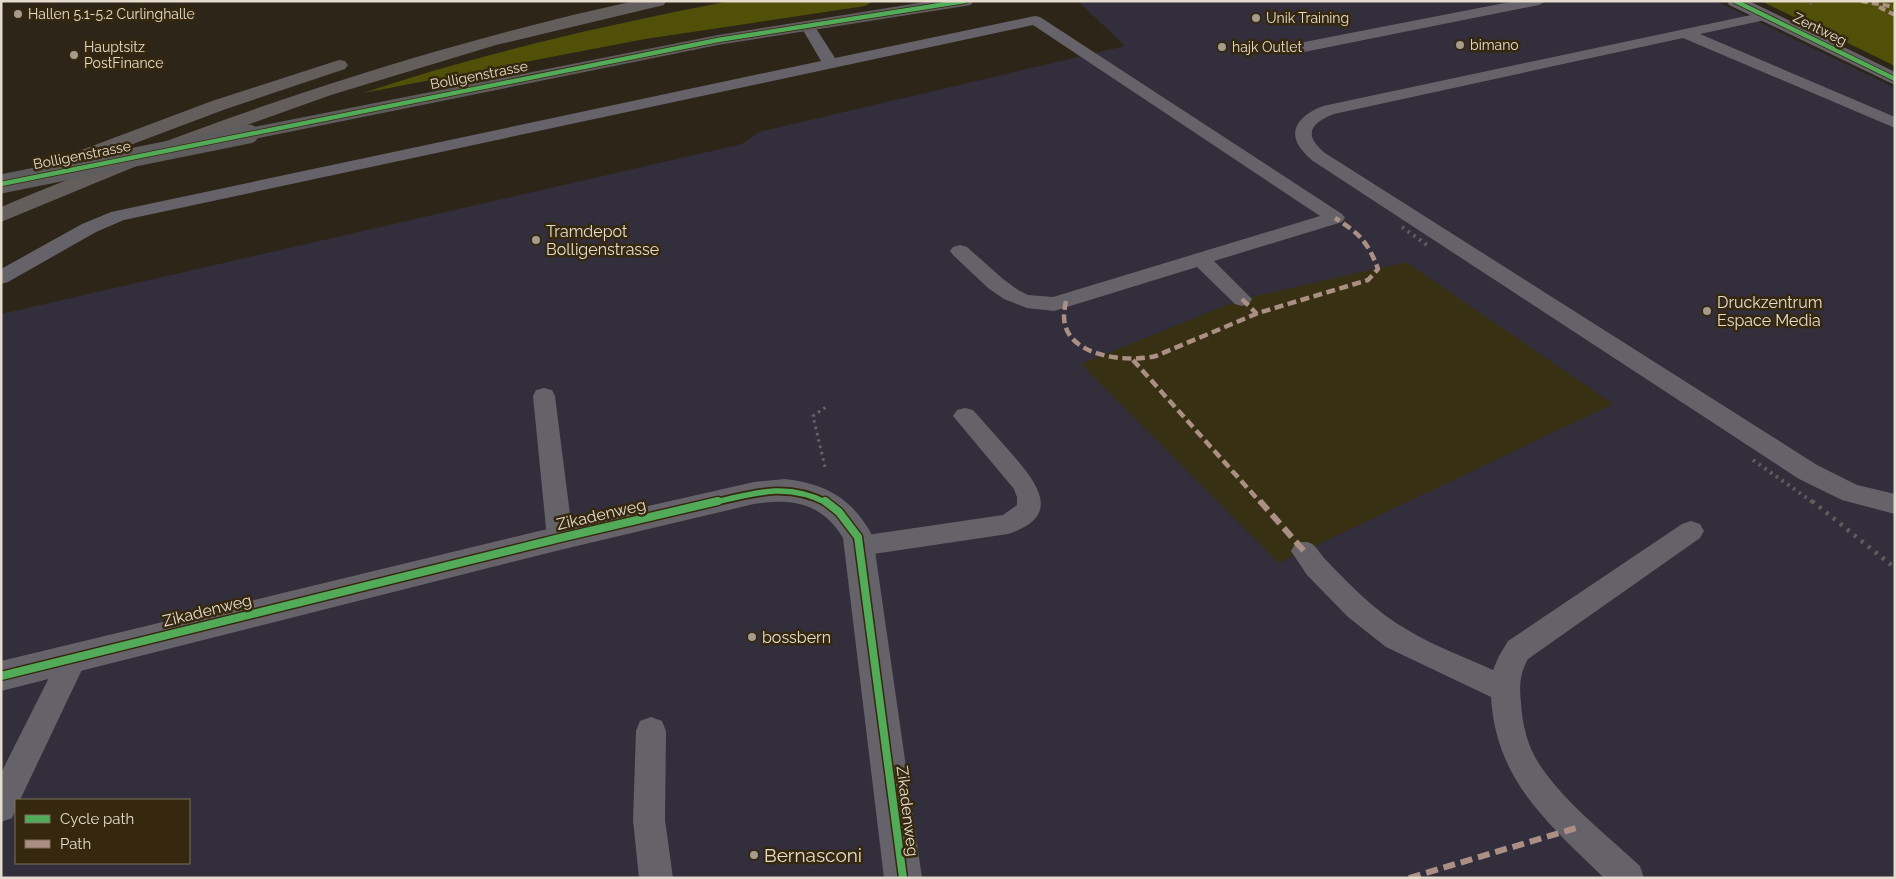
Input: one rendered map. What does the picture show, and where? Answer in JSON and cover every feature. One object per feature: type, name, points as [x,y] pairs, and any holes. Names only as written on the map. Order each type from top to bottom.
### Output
[{"type":"highway","points":[[536,11],[579,1]]},
{"type":"highway","points":[[1,216],[145,155],[315,92],[533,29],[658,1]]},
{"type":"highway","points":[[1,189],[48,169],[219,105],[357,59]]},
{"type":"main road","name":"Bolligenstrasse","points":[[1,184],[648,54],[965,1]]},
{"type":"street","name":"Zentweg","points":[[1735,1],[1895,79]]},
{"type":"street","name":"Zikadenweg","points":[[1,676],[560,538],[761,492],[793,491],[820,499],[835,507],[847,518],[858,537],[903,878]]},
{"type":"lane","points":[[1299,48],[1538,1]]},
{"type":"lane","points":[[1765,16],[1329,110],[1308,120],[1303,128],[1302,136],[1306,146],[1319,157],[1808,472],[1851,493],[1895,504]]},
{"type":"lane","points":[[1,278],[89,228],[118,216],[346,169],[830,62],[1035,20],[1336,218],[1054,304],[1036,303],[1020,299],[1008,293],[960,251]]},
{"type":"lane","points":[[807,26],[830,62]]},
{"type":"lane","points":[[1684,33],[1895,123]]},
{"type":"lane","points":[[1200,259],[1242,299]]},
{"type":"lane","points":[[544,396],[560,538]]},
{"type":"lane","points":[[860,546],[1008,524],[1020,518],[1029,508],[1030,495],[1023,483],[965,416]]},
{"type":"lane","points":[[1628,878],[1562,814],[1529,775],[1515,746],[1507,714],[1505,690],[1509,666],[1518,650],[1691,531]]},
{"type":"lane","points":[[1304,551],[1316,567],[1358,610],[1396,638],[1505,690]]},
{"type":"lane","points":[[1,807],[74,657]]},
{"type":"lane","points":[[651,731],[649,820],[656,878]]},
{"type":"path","points":[[820,499],[829,485],[813,416],[826,407]]},
{"type":"shaded area","points":[[730,1],[873,1],[865,6],[645,39],[363,93],[453,65],[545,41]]},
{"type":"shaded area","points":[[1078,1],[1716,1],[1895,88],[1895,878],[1,878],[1,314],[742,144],[759,132],[1125,46]]},
{"type":"shaded area","points":[[1761,1],[1895,1],[1895,66]]},
{"type":"sand","points":[[1406,262],[1613,404],[1279,563],[1081,364],[1242,299]]},
{"type":"railway","points":[[1402,227],[1427,245]]},
{"type":"railway","points":[[1753,460],[1814,503]]},
{"type":"railway","points":[[1812,501],[1895,568]]},
{"type":"marked path","points":[[1861,1],[1895,7]]},
{"type":"marked path","points":[[1879,7],[1895,15]]},
{"type":"marked path","points":[[1066,301],[1063,317],[1067,331],[1077,342],[1090,350],[1105,356],[1121,359],[1156,356],[1258,313],[1368,280],[1378,269],[1371,250],[1363,238],[1335,218]]},
{"type":"marked path","points":[[1242,299],[1257,314]]},
{"type":"marked path","points":[[1133,360],[1304,551]]},
{"type":"marked path","points":[[1409,878],[1576,828]]},
{"type":"cycle path","points":[[1,184],[718,40],[965,1]]},
{"type":"cycle path","points":[[1735,1],[1895,79]]},
{"type":"cycle path","points":[[1,676],[560,538],[754,493],[785,490],[800,492],[814,496],[839,512],[858,537],[903,878]]},
{"type":"place","name":"Hallen 5.1-5.2 Curlinghalle","points":[[18,14]]},
{"type":"place","name":"Unik Training","points":[[1256,18]]},
{"type":"place","name":"bimano","points":[[1460,45]]},
{"type":"place","name":"hajk Outlet","points":[[1222,47]]},
{"type":"place","name":"Hauptsitz PostFinance","points":[[74,55]]},
{"type":"place","name":"Tramdepot Bolligenstrasse","points":[[536,240]]},
{"type":"place","name":"Druckzentrum Espace Media","points":[[1707,311]]},
{"type":"place","name":"bossbern","points":[[752,637]]},
{"type":"place","name":"Bernasconi","points":[[754,855]]}]
